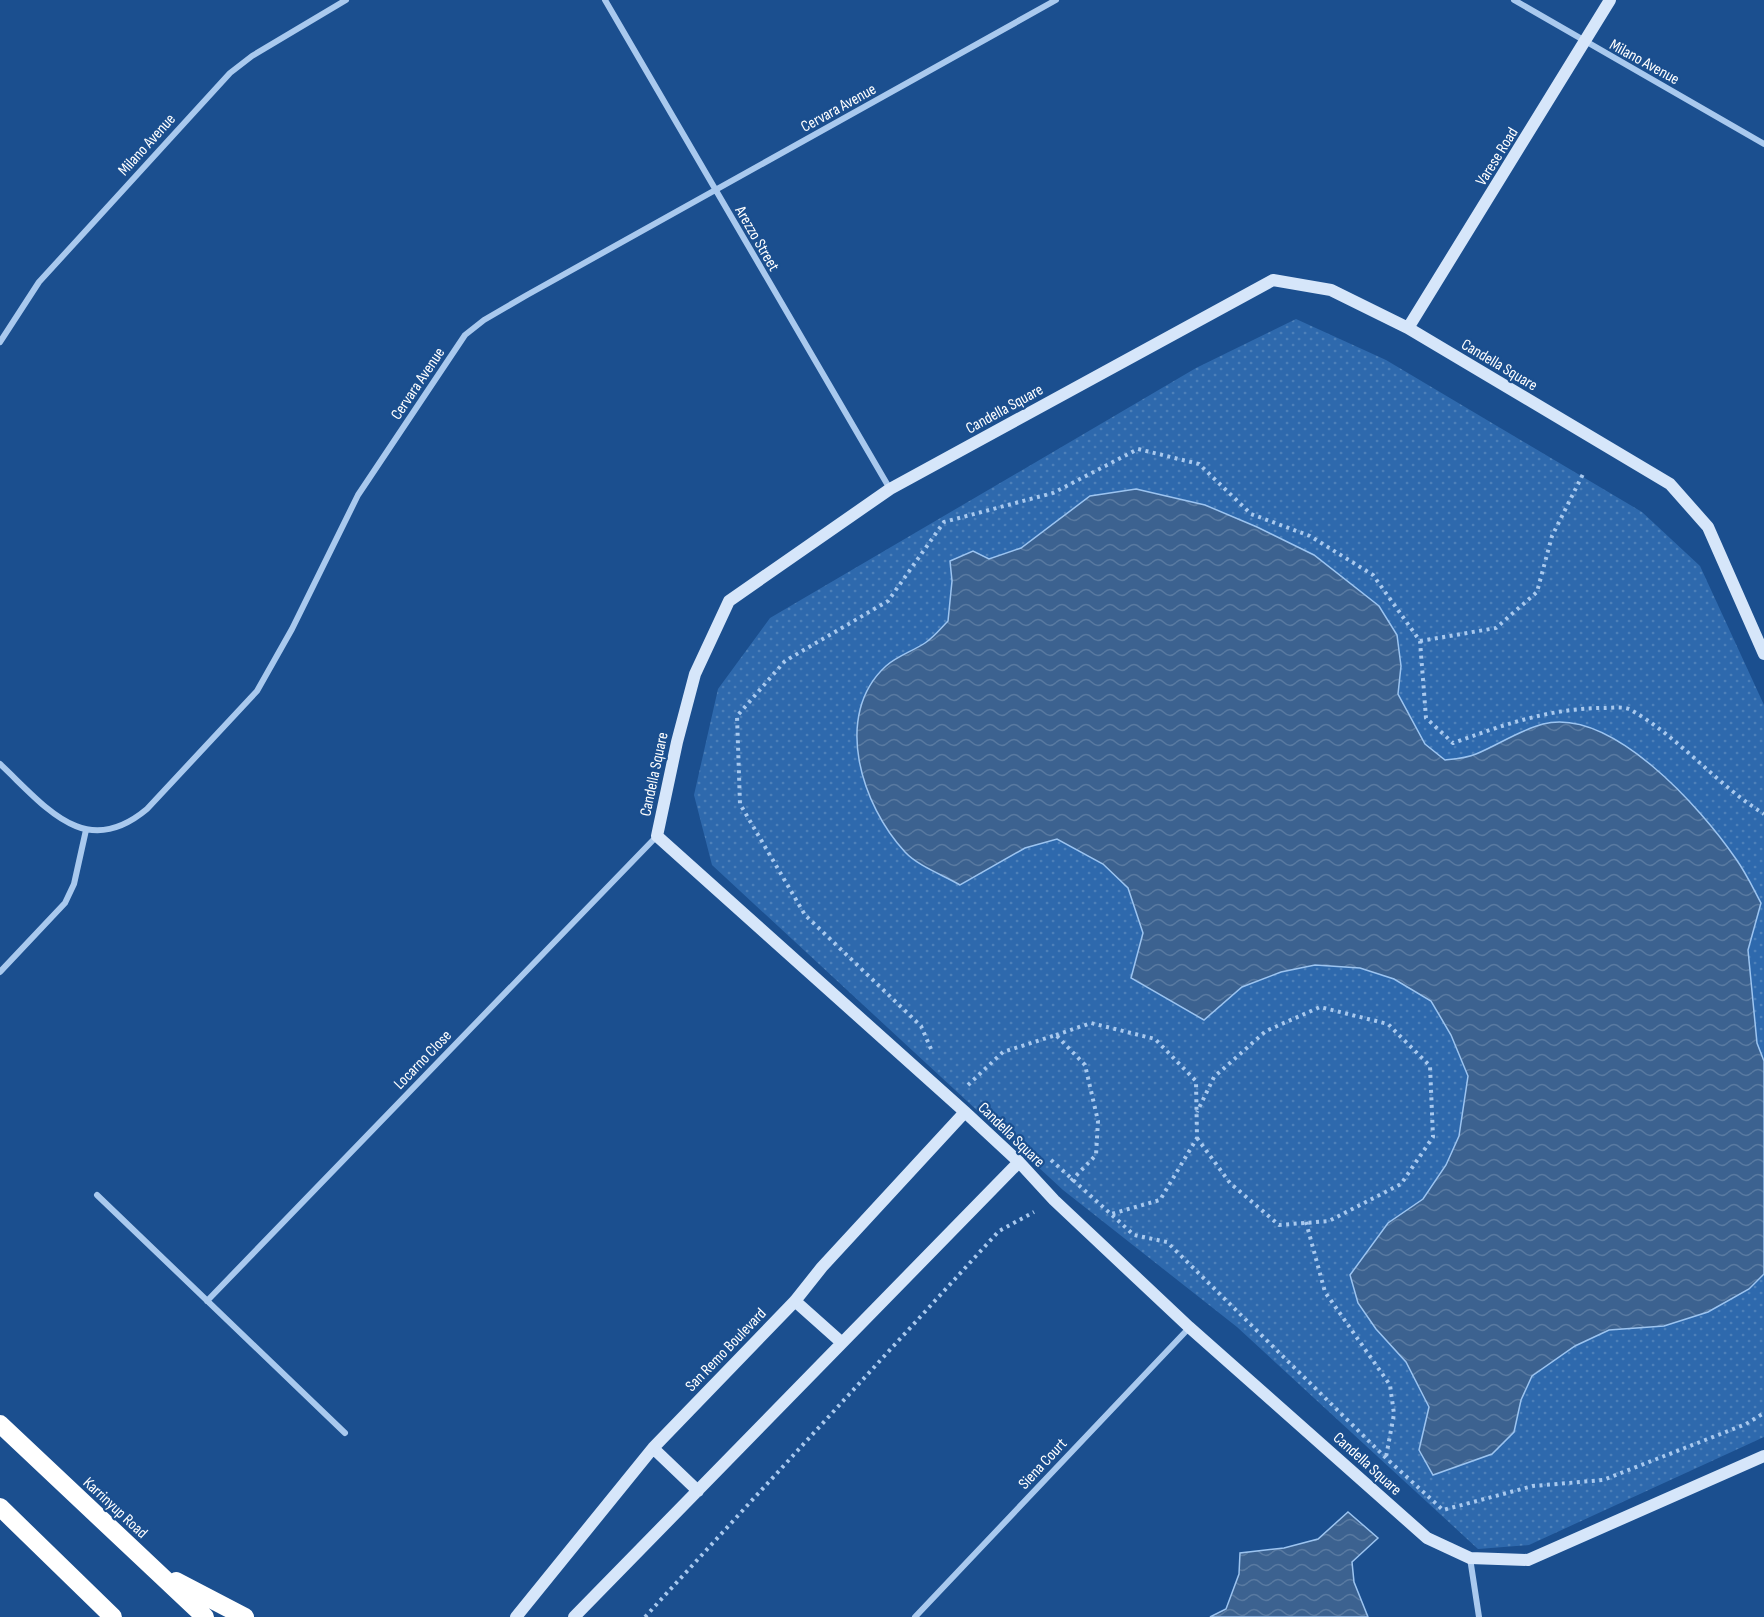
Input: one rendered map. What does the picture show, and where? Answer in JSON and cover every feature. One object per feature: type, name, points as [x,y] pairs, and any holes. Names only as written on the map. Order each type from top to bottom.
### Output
[{"type":"highway","name":"Karrinyup Road","points":[[0,1424],[205,1617]]},
{"type":"highway","points":[[0,1507],[113,1617]]},
{"type":"highway","points":[[153,1569],[245,1617]]},
{"type":"street","name":"Milano Avenue","points":[[0,342],[39,282],[230,73],[252,56],[346,0]]},
{"type":"street","name":"Arezzo Street","points":[[605,0],[890,489]]},
{"type":"street","name":"Cervara Avenue","points":[[86,830],[106,832],[130,824],[147,809],[256,691],[292,629],[358,495],[465,335],[484,320],[527,295],[1056,0]]},
{"type":"street","name":"Milano Avenue","points":[[1515,0],[1764,144]]},
{"type":"street","name":"Varese Road","points":[[1408,328],[1586,43],[1610,0]]},
{"type":"street","name":"Candella Square","points":[[1764,654],[1708,527],[1670,484],[1408,328],[1331,290],[1273,280],[890,489],[729,601],[695,674],[676,742],[657,836],[965,1112],[1019,1162],[1054,1200],[1189,1327],[1427,1538],[1470,1558],[1528,1560],[1764,1456]]},
{"type":"street","points":[[0,764],[66,821],[86,830],[74,884],[65,903],[0,972]]},
{"type":"street","name":"Locarno Close","points":[[207,1300],[657,836]]},
{"type":"street","name":"San Remo Boulevard","points":[[516,1617],[653,1448],[795,1301],[822,1267],[965,1112]]},
{"type":"street","points":[[574,1617],[1019,1162]]},
{"type":"street","points":[[98,1195],[345,1433]]},
{"type":"street","points":[[795,1301],[841,1342]]},
{"type":"street","name":"Siena Court","points":[[915,1617],[1189,1327]]},
{"type":"street","points":[[653,1448],[698,1491]]},
{"type":"street","points":[[1470,1558],[1479,1617]]},
{"type":"path","points":[[933,1054],[921,1026],[805,915],[740,804],[737,716],[785,661],[888,601],[944,522],[1053,493],[1138,449],[1199,464],[1251,514],[1310,536],[1373,575],[1420,641],[1426,718],[1453,743],[1510,722],[1570,708],[1629,708],[1688,753],[1744,802],[1764,814]]},
{"type":"path","points":[[1420,641],[1496,628],[1537,592],[1552,536],[1583,474]]},
{"type":"path","points":[[1197,1112],[1214,1077],[1266,1031],[1320,1007],[1388,1024],[1430,1066],[1433,1137],[1401,1184],[1329,1221],[1279,1225],[1230,1183],[1197,1138]]},
{"type":"path","points":[[968,1085],[1003,1052],[1091,1023],[1155,1039],[1196,1081],[1197,1138],[1160,1200],[1110,1214]]},
{"type":"path","points":[[645,1617],[999,1231],[1054,1200],[1096,1155],[1098,1121],[1085,1065],[1056,1035]]},
{"type":"path","points":[[959,1078],[977,1093]]},
{"type":"path","points":[[1046,1155],[1134,1235],[1167,1242],[1386,1458],[1443,1510],[1533,1486],[1603,1480],[1746,1424],[1764,1413]]},
{"type":"path","points":[[1306,1222],[1325,1292],[1390,1385],[1394,1414],[1386,1458]]},
{"type":"shaded area","points":[[1296,319],[1386,360],[1642,512],[1700,566],[1764,705],[1764,1437],[1529,1545],[1478,1549],[1237,1327],[1063,1190],[712,865],[694,795],[718,689],[770,618],[1196,368]]},
{"type":"water","points":[[1136,489],[1205,505],[1257,527],[1314,555],[1379,606],[1397,635],[1401,666],[1398,694],[1425,744],[1445,760],[1472,755],[1543,724],[1570,723],[1597,731],[1625,746],[1678,789],[1701,814],[1740,864],[1761,903],[1748,950],[1757,1043],[1764,1061],[1764,1274],[1749,1289],[1708,1312],[1664,1326],[1609,1330],[1575,1346],[1532,1376],[1521,1400],[1514,1432],[1492,1454],[1433,1475],[1419,1450],[1429,1407],[1406,1362],[1376,1329],[1358,1303],[1350,1275],[1388,1223],[1423,1199],[1446,1165],[1459,1136],[1468,1076],[1451,1035],[1431,1001],[1394,979],[1360,968],[1315,965],[1281,972],[1242,987],[1204,1020],[1131,978],[1143,933],[1128,888],[1103,864],[1057,839],[1025,848],[960,885],[924,866],[905,852],[876,810],[866,786],[859,760],[857,734],[860,709],[870,686],[886,666],[928,641],[948,621],[952,581],[950,561],[973,551],[989,559],[1021,548],[1090,496]]},
{"type":"water","points":[[1348,1512],[1378,1538],[1352,1562],[1354,1582],[1368,1617],[1210,1617],[1226,1609],[1239,1574],[1240,1553],[1284,1548],[1318,1539]]}]
